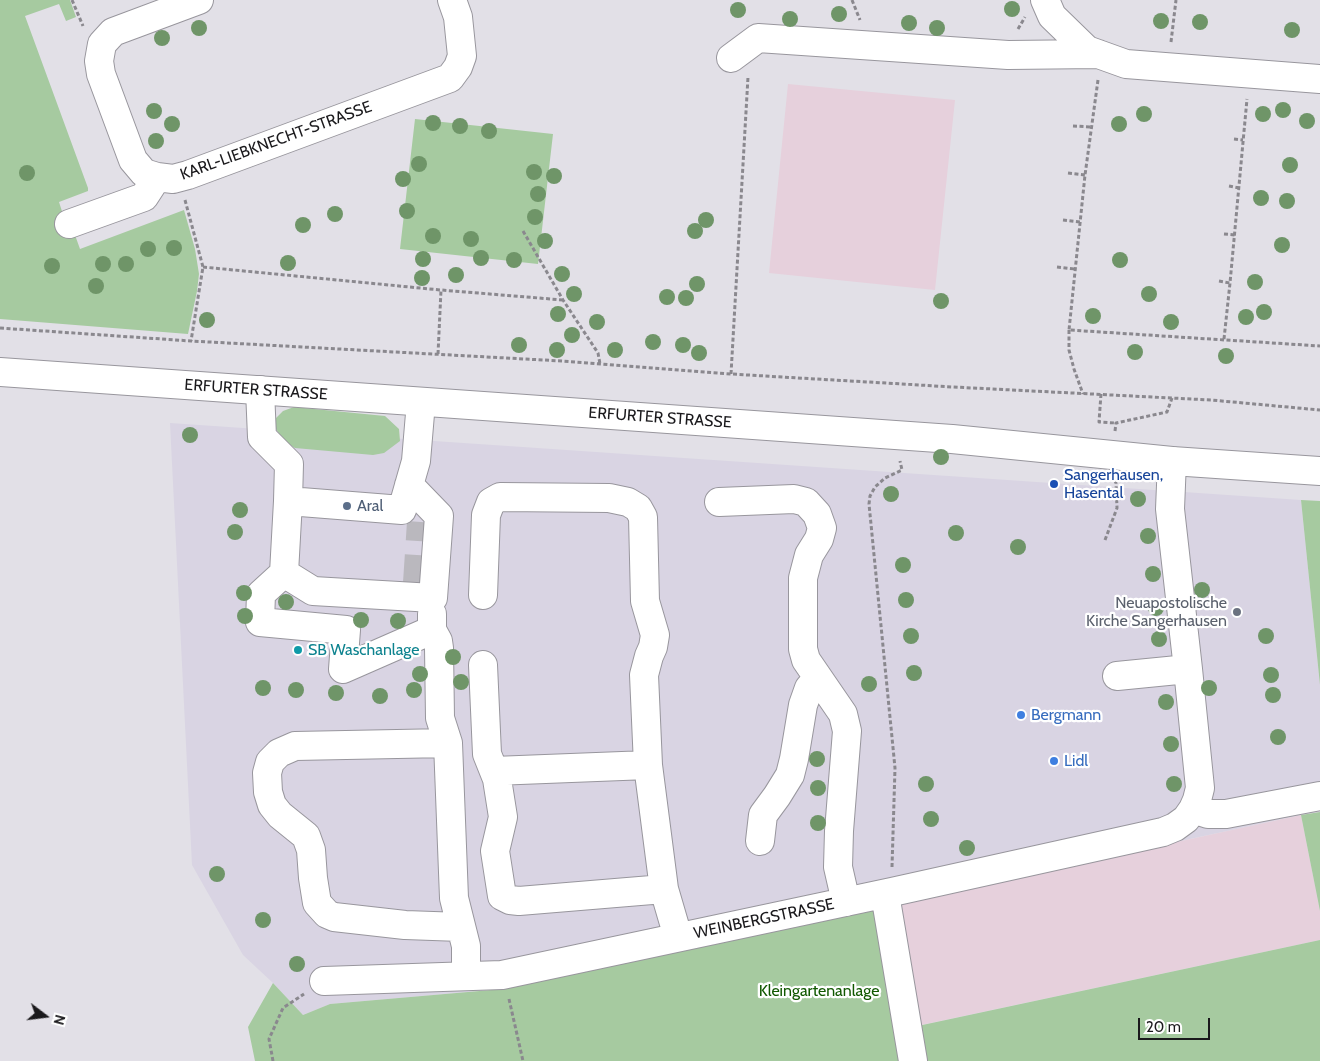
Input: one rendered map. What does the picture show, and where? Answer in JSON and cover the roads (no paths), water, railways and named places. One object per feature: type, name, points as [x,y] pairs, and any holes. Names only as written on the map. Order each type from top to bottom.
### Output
[{"type":"street","name":"KARL-LIEBKNECHT-STRASSE","points":[[199,0],[113,32],[102,44],[99,61],[100,74],[133,160],[144,173],[168,178],[450,78],[458,67],[462,56],[458,17],[452,0]]},
{"type":"street","points":[[1045,0],[1052,16],[1087,50],[1126,64],[1320,79]]},
{"type":"street","points":[[731,58],[758,38],[1008,55],[1098,54]]},
{"type":"street","points":[[69,224],[144,197],[168,178]]},
{"type":"street","name":"ERFURTER STRASSE","points":[[0,372],[971,440],[1172,461],[1320,471]]},
{"type":"street","points":[[260,390],[262,437],[289,464],[284,573],[261,594],[260,622],[346,630],[343,669],[432,630]]},
{"type":"street","points":[[418,502],[416,461],[422,402]]},
{"type":"street","name":"WEINBERGSTRASSE","points":[[324,981],[502,975],[888,893],[1163,832],[1176,827],[1193,809],[1200,788],[1170,509],[1172,461]]},
{"type":"street","points":[[483,595],[486,516],[491,502],[500,497],[609,498],[628,502],[638,508],[643,516],[645,601],[655,635],[644,675],[648,765],[664,890],[678,937]]},
{"type":"street","points":[[719,502],[794,499],[806,502],[817,514],[822,528],[819,539],[809,555],[803,578],[803,649],[806,660],[843,714],[847,731],[838,866],[846,902]]},
{"type":"street","points":[[288,501],[402,510],[418,502]]},
{"type":"street","points":[[418,502],[439,516],[422,593],[439,648],[440,718],[448,743],[454,898],[466,946],[466,976]]},
{"type":"street","points":[[284,573],[313,592],[422,593]]},
{"type":"street","points":[[483,665],[486,754],[497,779],[503,817],[494,851],[502,896],[510,900],[519,901],[664,890]]},
{"type":"street","points":[[1117,676],[1188,669]]},
{"type":"street","points":[[760,841],[763,815],[790,775],[803,705],[809,688],[818,678]]},
{"type":"street","points":[[448,743],[296,746],[279,753],[270,762],[267,773],[268,792],[272,805],[280,816],[306,836],[311,850],[312,878],[317,903],[327,914],[334,917],[405,925],[461,927]]},
{"type":"street","points":[[494,771],[648,765]]},
{"type":"street","points":[[1193,809],[1208,814],[1226,814],[1320,796]]},
{"type":"street","points":[[888,893],[913,1061]]},
{"type":"tunnel","points":[[417,583],[421,522]]},
{"type":"place","name":"Sangerhausen, Hasental","points":[[1054,484]]},
{"type":"place","name":"Aral","points":[[347,506]]},
{"type":"place","name":"Neuapostolische Kirche Sangerhausen","points":[[1237,612]]},
{"type":"place","name":"SB Waschanlage","points":[[298,650]]},
{"type":"place","name":"Bergmann","points":[[1021,715]]},
{"type":"place","name":"Lidl","points":[[1054,761]]},
{"type":"park label","name":"Kleingartenanlage","points":[[819,991]]}]
